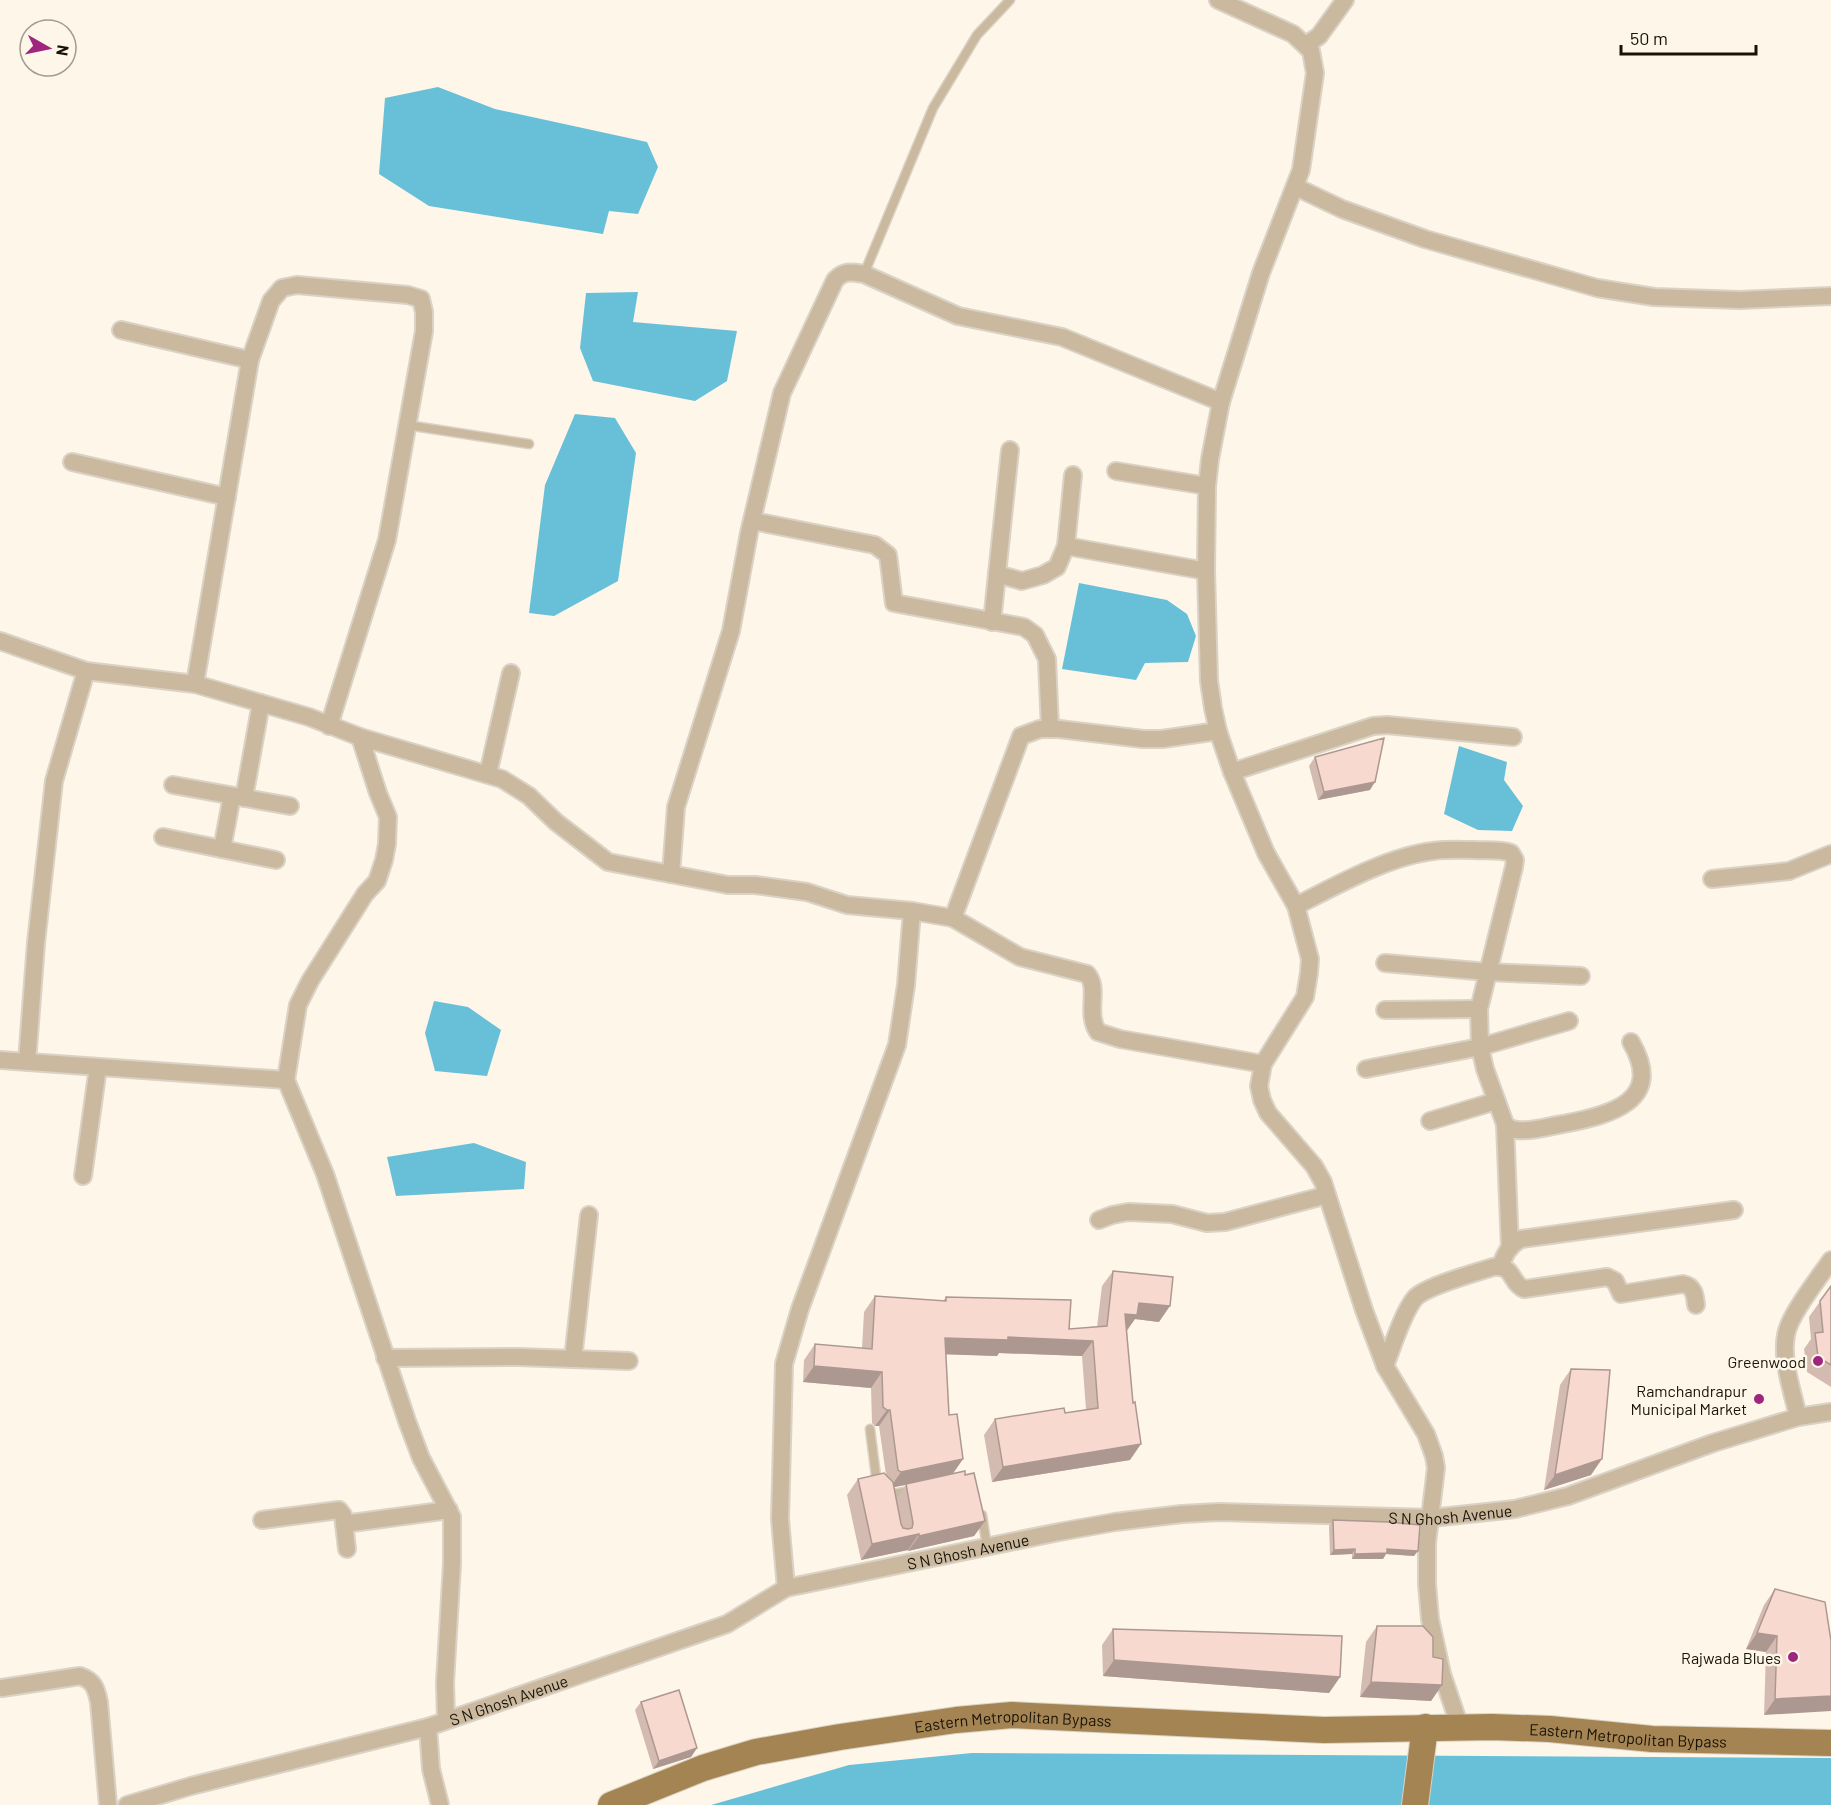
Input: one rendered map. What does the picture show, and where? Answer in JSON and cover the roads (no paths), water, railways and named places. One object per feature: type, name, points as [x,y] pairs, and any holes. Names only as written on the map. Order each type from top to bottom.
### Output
[{"type":"main road","name":"Eastern Metropolitan Bypass","points":[[611,1805],[703,1768],[756,1752],[956,1720],[1020,1715],[1312,1730],[1425,1727],[1550,1729],[1652,1739],[1831,1743]]},
{"type":"main road","points":[[1415,1805],[1425,1727]]},
{"type":"street","points":[[1218,0],[1293,34],[1306,45],[1313,58],[1315,73],[1305,153],[1296,187],[1261,273],[1221,402],[1210,459],[1208,486],[1206,571],[1209,681],[1218,731],[1232,772],[1266,853],[1296,906],[1310,959],[1308,983],[1300,1007],[1263,1064],[1259,1086],[1268,1113],[1314,1166],[1327,1195],[1364,1310],[1385,1366],[1420,1423],[1434,1456],[1436,1468],[1426,1564],[1430,1618],[1442,1674],[1460,1727]]},
{"type":"street","points":[[1306,45],[1320,36],[1345,0]]},
{"type":"street","points":[[1296,187],[1342,208],[1425,239],[1597,288],[1654,297],[1740,300],[1831,296]]},
{"type":"street","points":[[671,874],[676,807],[731,631],[782,393],[835,280],[841,273],[864,274],[958,316],[1062,337],[1221,402]]},
{"type":"street","points":[[195,684],[250,360],[271,301],[282,288],[297,285],[408,295],[421,299],[424,331],[387,540],[329,726]]},
{"type":"street","points":[[121,330],[250,360]]},
{"type":"street","points":[[992,622],[1010,450]]},
{"type":"street","points":[[72,462],[227,497]]},
{"type":"street","points":[[1116,471],[1208,486]]},
{"type":"street","points":[[997,574],[1022,581],[1044,575],[1057,567],[1066,546],[1073,475]]},
{"type":"street","points":[[753,521],[876,545],[888,555],[894,603],[1024,627],[1035,635],[1047,660],[1050,729]]},
{"type":"street","points":[[1066,546],[1206,571]]},
{"type":"street","points":[[0,641],[53,661],[86,670],[195,684],[309,717],[360,737],[502,779],[529,796],[556,822],[608,862],[728,885],[755,885],[807,892],[847,905],[912,911],[953,918],[1020,957],[1087,974],[1092,981],[1091,1017],[1098,1032],[1120,1039],[1263,1064]]},
{"type":"street","points":[[27,1062],[36,943],[54,781],[86,670]]},
{"type":"street","points":[[488,774],[512,673]]},
{"type":"street","points":[[222,849],[238,797],[261,703]]},
{"type":"street","points":[[1232,772],[1373,726],[1387,725],[1513,737]]},
{"type":"street","points":[[953,918],[1021,736],[1040,729],[1143,739],[1179,738],[1218,731]]},
{"type":"street","points":[[360,737],[388,817],[384,860],[377,882],[365,894],[310,981],[298,1005],[286,1080],[325,1174],[385,1358],[421,1458],[452,1517],[453,1564],[445,1682],[446,1720]]},
{"type":"street","points":[[173,785],[290,806]]},
{"type":"street","points":[[163,837],[276,860]]},
{"type":"street","points":[[1296,906],[1349,880],[1397,860],[1422,853],[1452,850],[1508,852],[1513,855],[1514,867],[1479,1009],[1479,1047],[1505,1124],[1510,1248]]},
{"type":"street","points":[[1712,879],[1789,871],[1831,854]]},
{"type":"street","points":[[786,1588],[780,1519],[784,1364],[800,1309],[897,1045],[906,985],[912,911]]},
{"type":"street","points":[[1385,963],[1488,972],[1581,976]]},
{"type":"street","points":[[1385,1010],[1479,1009]]},
{"type":"street","points":[[1366,1069],[1479,1047],[1569,1021]]},
{"type":"street","points":[[1505,1124],[1518,1131],[1531,1130],[1584,1120],[1620,1107],[1632,1099],[1640,1089],[1643,1075],[1639,1056],[1631,1042]]},
{"type":"street","points":[[0,1060],[286,1080]]},
{"type":"street","points":[[83,1176],[98,1067]]},
{"type":"street","points":[[1430,1121],[1496,1101]]},
{"type":"street","points":[[1099,1220],[1128,1212],[1172,1214],[1207,1223],[1225,1222],[1327,1195]]},
{"type":"street","points":[[1500,1267],[1510,1248],[1521,1239],[1734,1210]]},
{"type":"street","points":[[573,1359],[590,1215]]},
{"type":"street","points":[[1798,1417],[1788,1370],[1785,1337],[1791,1322],[1831,1260]]},
{"type":"street","points":[[1385,1366],[1409,1307],[1415,1298],[1427,1290],[1493,1267],[1507,1269],[1519,1286],[1524,1289],[1607,1277],[1615,1281],[1621,1294],[1683,1284],[1690,1286],[1694,1291],[1696,1305]]},
{"type":"street","points":[[385,1358],[519,1357],[629,1361]]},
{"type":"street","name":"S N Ghosh Avenue","points":[[127,1805],[191,1786],[428,1727],[727,1624],[786,1588],[1104,1524],[1182,1514],[1219,1512],[1431,1518],[1515,1509],[1551,1501],[1713,1443],[1798,1417],[1831,1412]]},
{"type":"street","points":[[262,1520],[336,1509],[342,1512],[347,1549]]},
{"type":"street","points":[[344,1524],[449,1510]]},
{"type":"street","points":[[2,1688],[80,1676],[89,1679],[95,1686],[99,1702],[108,1805]]},
{"type":"street","points":[[428,1727],[431,1770],[440,1805]]},
{"type":"lane","points":[[864,274],[933,108],[977,35],[1010,0]]},
{"type":"lane","points":[[407,425],[529,444]]},
{"type":"lane","points":[[870,1429],[877,1484],[888,1495],[890,1506]]},
{"type":"lane","points":[[888,1495],[924,1488]]},
{"type":"lane","points":[[980,1507],[987,1547]]},
{"type":"water","points":[[438,87],[495,109],[647,142],[658,167],[638,214],[609,211],[603,234],[429,206],[379,174],[385,98]]},
{"type":"water","points":[[638,292],[633,322],[737,331],[727,381],[695,401],[593,381],[580,348],[586,293]]},
{"type":"water","points":[[575,414],[615,418],[636,453],[618,581],[554,616],[529,613],[545,485]]},
{"type":"water","points":[[1079,583],[1167,600],[1187,614],[1196,636],[1188,662],[1145,663],[1136,680],[1062,669]]},
{"type":"water","points":[[1459,746],[1507,762],[1504,780],[1523,806],[1512,831],[1478,830],[1444,814]]},
{"type":"water","points":[[434,1001],[468,1007],[501,1030],[487,1076],[435,1071],[425,1033]]},
{"type":"water","points":[[474,1143],[526,1162],[524,1189],[396,1196],[387,1157]]},
{"type":"water","points":[[972,1753],[1831,1758],[1831,1805],[711,1805],[849,1765]]},
{"type":"place","name":"Greenwood","points":[[1818,1361]]},
{"type":"place","name":"Ramchandrapur Municipal Market","points":[[1759,1399]]},
{"type":"place","name":"Rajwada Blues","points":[[1793,1657]]}]
